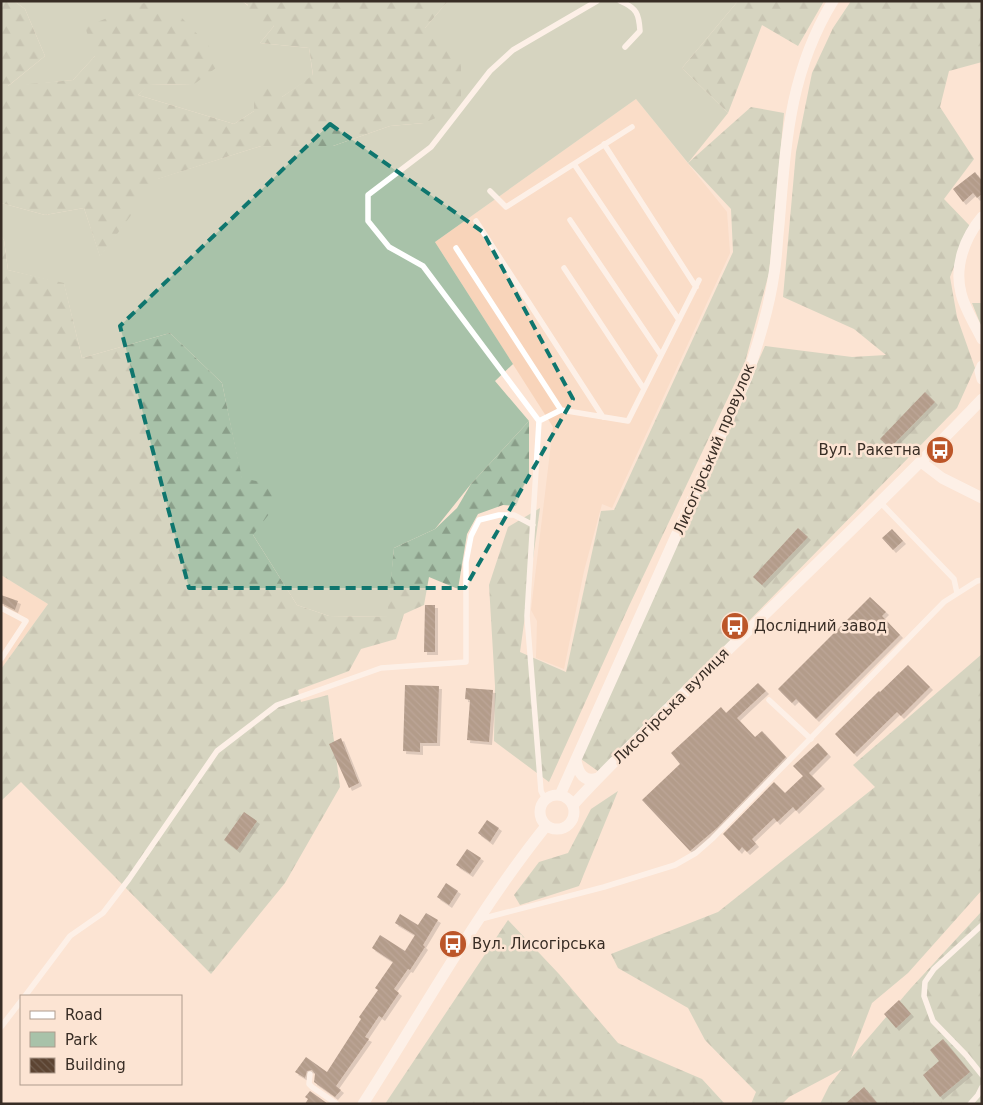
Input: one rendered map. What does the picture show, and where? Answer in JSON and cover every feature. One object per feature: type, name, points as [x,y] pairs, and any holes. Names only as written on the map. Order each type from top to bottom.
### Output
[{"type":"street","name":"Лисогірський провулок","points":[[560,795],[747,377],[763,326],[774,274],[786,141],[796,87],[813,37],[833,1]]},
{"type":"street","points":[[982,217],[974,226],[959,262],[961,293],[982,338]]},
{"type":"street","points":[[982,366],[982,379]]},
{"type":"street","name":"Лисогірська вулиця","points":[[573,805],[598,778],[922,462],[982,399]]},
{"type":"street","points":[[922,462],[942,478],[982,498]]},
{"type":"street","points":[[576,760],[578,770],[583,777],[591,780],[598,778]]},
{"type":"street","points":[[552,795],[560,795],[568,799],[573,805],[574,814],[571,822],[565,827],[551,829],[546,826],[539,814],[540,806],[545,799],[552,795]]},
{"type":"street","points":[[363,1104],[479,919],[522,856],[546,826]]},
{"type":"lane","points":[[545,799],[540,791],[527,616],[540,421],[423,266],[389,247],[368,221],[368,194],[431,147],[490,71],[513,50],[597,1]]},
{"type":"lane","points":[[620,1],[631,6],[639,16],[640,31],[625,47]]},
{"type":"lane","points":[[490,191],[506,208],[632,127]]},
{"type":"lane","points":[[604,144],[696,287]]},
{"type":"lane","points":[[574,164],[679,320]]},
{"type":"lane","points":[[476,220],[603,417]]},
{"type":"lane","points":[[570,220],[662,355]]},
{"type":"lane","points":[[456,248],[561,410]]},
{"type":"lane","points":[[564,268],[644,389]]},
{"type":"lane","points":[[540,421],[561,410],[628,421],[699,280]]},
{"type":"lane","points":[[880,502],[954,579],[957,593]]},
{"type":"lane","points":[[26,995],[70,936],[103,913],[129,879],[217,751],[269,711],[277,705],[380,668],[466,662],[466,562],[471,536],[479,520],[498,515],[514,515],[533,525]]},
{"type":"lane","points":[[479,919],[604,887],[686,860],[712,839],[944,602],[982,580]]},
{"type":"lane","points":[[1,608],[26,621],[1,659]]},
{"type":"lane","points":[[769,700],[811,739]]},
{"type":"lane","points":[[982,926],[934,969],[925,982],[924,996],[933,1021],[966,1055],[982,1075]]},
{"type":"lane","points":[[1,1027],[20,1002]]},
{"type":"lane","points":[[310,1074],[309,1084],[337,1104]]},
{"type":"lane","points":[[970,1104],[982,1087]]},
{"type":"highlighted area","points":[[330,124],[483,232],[573,399],[465,588],[189,588],[120,326]]},
{"type":"shaded area","points":[[636,99],[727,212],[730,253],[612,508],[602,504],[584,571],[564,669],[536,658],[537,621],[531,610],[553,427],[435,242]]},
{"type":"shaded area","points":[[1,575],[48,604],[1,669]]},
{"type":"green space","points":[[1,1],[14,1],[25,9],[45,56],[8,86],[73,80],[95,56],[85,27],[144,3],[182,18],[224,62],[193,85],[149,84],[138,95],[234,124],[254,111],[254,91],[272,83],[282,97],[313,75],[309,48],[260,43],[274,26],[246,19],[248,5],[242,1],[448,1],[425,28],[461,55],[461,107],[424,123],[390,126],[333,146],[261,146],[158,179],[100,257],[84,208],[45,215],[1,203]]},
{"type":"green space","points":[[14,1],[242,1],[274,26],[260,43],[309,48],[313,76],[282,97],[254,111],[234,124],[138,95],[148,84],[193,85],[95,56],[73,80],[7,87],[45,56],[25,9]]},
{"type":"green space","points":[[448,1],[738,1],[682,68],[728,113],[688,163],[636,99],[435,242],[513,364],[495,381],[529,421],[471,484],[435,529],[394,548],[388,617],[329,616],[297,605],[253,535],[222,383],[170,333],[82,358],[64,284],[8,270],[4,240],[1,236],[1,203],[45,215],[84,208],[100,256],[157,179],[261,146],[333,146],[390,126],[424,123],[425,28]]},
{"type":"green space","points":[[738,1],[824,1],[798,46],[762,25],[728,113],[682,68]]},
{"type":"green space","points":[[851,1],[982,1],[982,62],[949,71],[940,107],[974,159],[944,199],[970,226],[950,277],[957,317],[975,368],[957,408],[602,774],[581,759],[765,346],[852,357],[886,355],[854,329],[783,297],[796,152],[812,73],[833,28]]},
{"type":"green space","points":[[751,107],[784,113],[769,273],[745,362],[629,606],[549,782],[494,741],[495,686],[489,585],[508,527],[540,508],[520,652],[566,672],[601,511],[614,510],[733,252],[731,209],[688,163]]},
{"type":"green space","points":[[1,236],[4,240],[8,270],[64,283],[82,358],[170,333],[222,383],[242,478],[289,488],[253,535],[297,605],[329,616],[387,617],[394,548],[435,529],[457,508],[471,484],[529,421],[529,474],[516,506],[503,505],[478,514],[467,534],[458,589],[429,577],[424,605],[404,614],[396,639],[361,649],[349,671],[298,690],[301,702],[328,695],[340,787],[285,883],[211,974],[21,782],[1,801],[1,669],[48,604],[1,575]]},
{"type":"green space","points":[[972,303],[982,303],[982,328]]},
{"type":"green space","points":[[982,654],[982,890],[908,973],[872,1003],[851,1058],[911,988],[982,911],[982,1104],[820,1104],[829,1086],[842,1069],[789,1097],[782,1104],[751,1104],[756,1092],[705,1040],[688,1008],[618,968],[611,954],[718,912],[875,787],[853,765]]},
{"type":"green space","points":[[618,791],[579,886],[520,905],[514,895],[539,862],[568,853],[591,809]]},
{"type":"green space","points":[[508,920],[559,974],[618,1043],[702,1079],[725,1104],[385,1104]]},
{"type":"building","points":[[975,172],[982,181],[982,194],[977,198],[973,193],[963,202],[953,189]]},
{"type":"building","points":[[925,392],[935,402],[890,448],[880,439]]},
{"type":"building","points":[[798,528],[808,537],[762,585],[753,577]]},
{"type":"building","points":[[892,529],[903,541],[893,550],[882,538]]},
{"type":"building","points":[[1,595],[18,601],[15,610],[1,603]]},
{"type":"building","points":[[870,597],[886,612],[882,616],[900,635],[816,719],[796,699],[792,703],[778,689]]},
{"type":"building","points":[[425,605],[435,605],[435,652],[424,652]]},
{"type":"building","points":[[908,665],[930,687],[901,716],[897,712],[854,754],[835,734]]},
{"type":"building","points":[[758,683],[766,691],[737,718],[755,737],[762,731],[786,757],[717,828],[690,851],[642,800],[680,764],[671,753],[721,707],[726,713]]},
{"type":"building","points":[[405,685],[439,686],[437,743],[420,743],[420,752],[403,751]]},
{"type":"building","points":[[466,688],[493,690],[489,742],[467,740],[470,700],[465,699]]},
{"type":"building","points":[[341,738],[359,783],[349,788],[329,744]]},
{"type":"building","points":[[818,743],[828,754],[809,773],[822,786],[796,811],[793,807],[777,822],[774,818],[752,839],[756,844],[747,852],[742,847],[739,851],[723,834],[774,782],[785,793],[803,776],[793,766]]},
{"type":"building","points":[[244,812],[257,821],[237,850],[224,840]]},
{"type":"building","points":[[487,820],[499,828],[490,842],[478,833]]},
{"type":"building","points":[[467,849],[481,858],[470,874],[456,865]]},
{"type":"building","points":[[446,883],[458,891],[449,905],[437,897]]},
{"type":"building","points":[[426,913],[438,920],[423,945],[425,947],[410,970],[408,969],[394,989],[399,993],[382,1018],[379,1016],[365,1037],[369,1039],[336,1086],[341,1090],[335,1097],[314,1082],[315,1074],[312,1070],[307,1071],[305,1078],[295,1072],[306,1057],[327,1072],[361,1019],[359,1017],[378,990],[375,988],[393,962],[372,948],[380,935],[405,951],[415,935],[395,923],[400,914],[418,925]]},
{"type":"building","points":[[899,1000],[911,1014],[896,1028],[884,1014]]},
{"type":"building","points":[[943,1039],[970,1072],[940,1097],[923,1075],[939,1061],[930,1050]]},
{"type":"building","points":[[864,1087],[878,1104],[845,1104]]},
{"type":"building","points":[[310,1091],[328,1104],[305,1104],[308,1099],[305,1097]]},
{"type":"place","name":"Вул. Ракетна","points":[[940,450]]},
{"type":"place","name":"Дослідний завод","points":[[735,626]]},
{"type":"place","name":"Вул. Лисогірська","points":[[453,944]]}]
